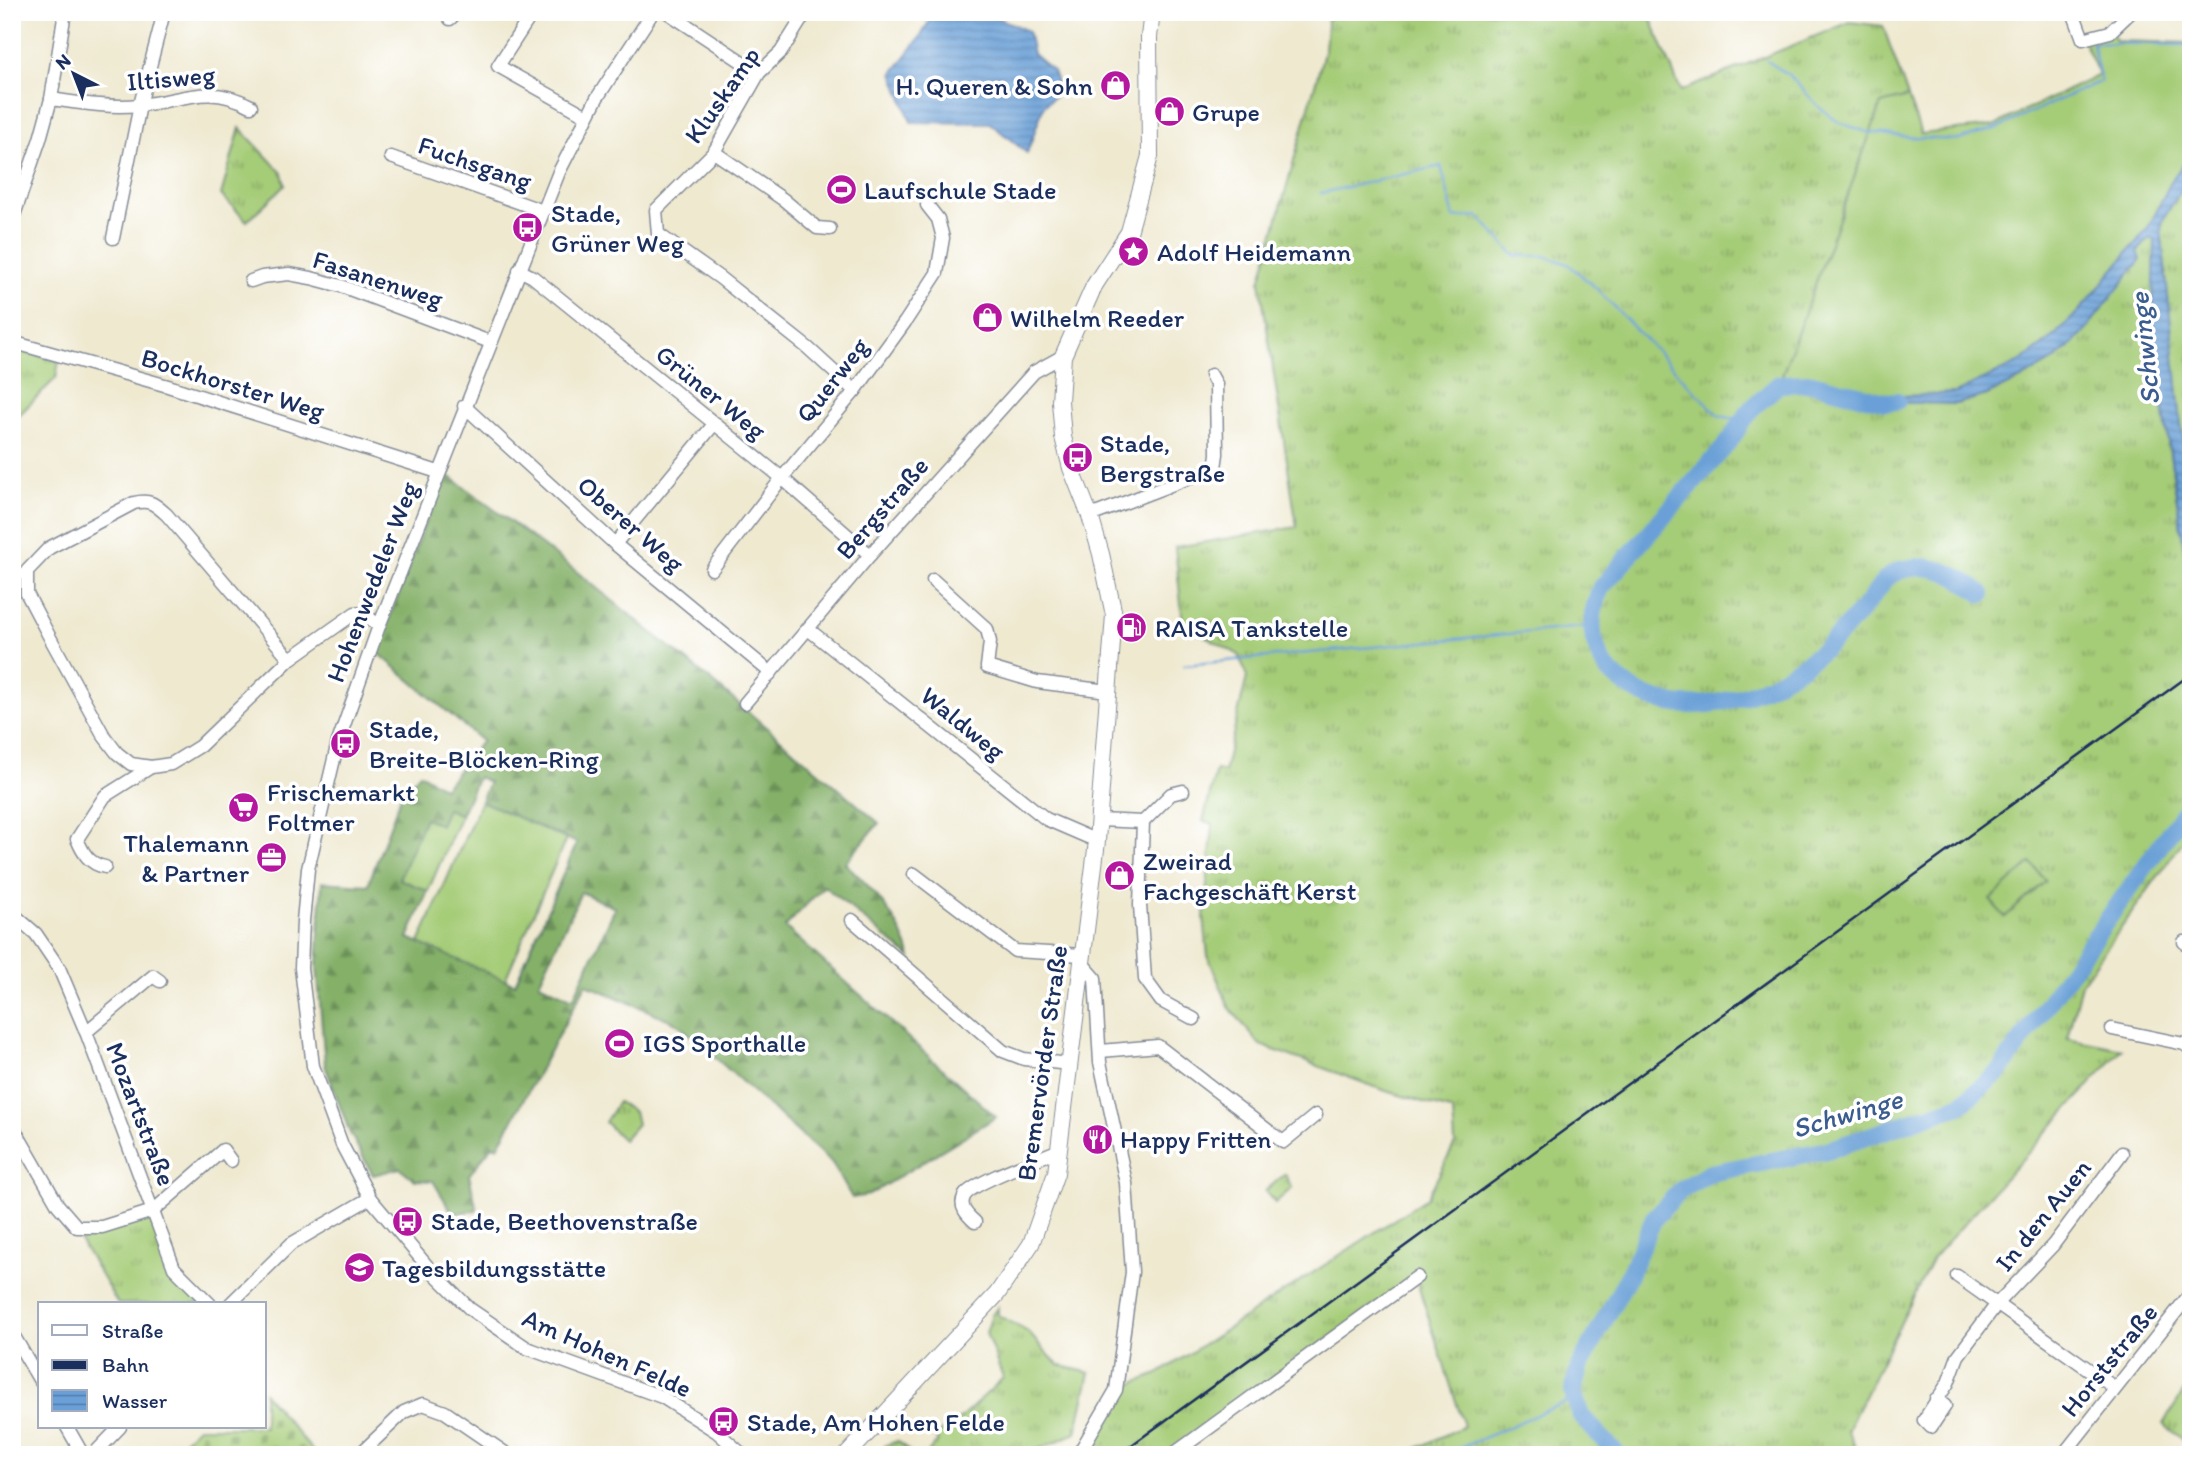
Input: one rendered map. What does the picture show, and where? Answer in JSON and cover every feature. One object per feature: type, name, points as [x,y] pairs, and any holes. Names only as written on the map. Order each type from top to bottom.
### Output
[{"type":"main road","name":"Bremervörder Straße","points":[[847,1455],[997,1294],[1031,1244],[1056,1173],[1097,841],[1114,615],[1101,554],[1063,438],[1060,401],[1063,356],[1094,286],[1129,232],[1150,156],[1149,37],[1152,12]]},
{"type":"street","points":[[12,221],[51,99],[65,12]]},
{"type":"street","points":[[113,238],[140,105],[164,12]]},
{"type":"street","points":[[533,12],[498,66],[587,116]]},
{"type":"street","name":"Hohenwedeler Weg","points":[[370,1198],[342,1144],[313,1066],[301,968],[308,869],[341,732],[464,406],[563,163],[587,116],[653,12]]},
{"type":"street","points":[[667,12],[759,73]]},
{"type":"street","name":"Kluskamp","points":[[806,12],[781,52],[759,73],[714,152],[656,209],[658,234],[720,278],[808,348],[855,391]]},
{"type":"street","points":[[2073,12],[2082,40],[2110,32],[2131,12]]},
{"type":"street","name":"Iltisweg","points":[[51,99],[105,106],[140,105],[203,93],[233,97],[251,106]]},
{"type":"street","points":[[714,152],[783,200],[817,228],[830,229]]},
{"type":"street","name":"Fuchsgang","points":[[391,158],[543,211]]},
{"type":"street","name":"Querweg","points":[[712,569],[782,478],[855,391],[937,273],[943,238],[939,219],[927,205]]},
{"type":"street","name":"Grüner Weg","points":[[519,270],[533,277],[715,423],[870,555]]},
{"type":"street","name":"Fasanenweg","points":[[251,281],[289,274],[311,278],[341,286],[490,342]]},
{"type":"street","name":"Bockhorster Weg","points":[[12,342],[168,386],[438,472]]},
{"type":"street","name":"Bergstraße","points":[[746,703],[870,555],[1034,372],[1063,356]]},
{"type":"street","points":[[1090,516],[1215,468],[1216,384],[1211,375]]},
{"type":"street","name":"Oberer Weg","points":[[464,406],[615,544],[771,673]]},
{"type":"street","points":[[615,544],[715,423]]},
{"type":"street","points":[[290,659],[157,506],[145,501],[134,503],[49,548],[27,571],[27,594],[104,736],[117,753],[131,764],[151,767],[170,764],[200,746],[290,659],[355,612],[366,615],[379,626]]},
{"type":"street","points":[[933,580],[987,629],[990,642],[987,667],[1037,682],[1108,691]]},
{"type":"street","name":"Waldweg","points":[[808,629],[1046,819],[1097,841]]},
{"type":"street","points":[[105,867],[95,865],[84,853],[77,839],[105,796],[151,767]]},
{"type":"street","points":[[1183,790],[1171,794],[1143,822],[1140,905],[1145,979],[1161,1001],[1194,1019]]},
{"type":"street","points":[[1099,820],[1143,822]]},
{"type":"street","points":[[914,874],[1015,951],[1081,959],[1095,978],[1100,1062],[1126,1183],[1132,1272],[1116,1391],[1075,1453]]},
{"type":"street","name":"Mozartstraße","points":[[12,913],[36,934],[59,968],[86,1032],[174,1268],[208,1302]]},
{"type":"street","points":[[852,920],[1003,1051],[1024,1059],[1069,1064]]},
{"type":"street","name":"Mozartstraße","points":[[86,1032],[153,976],[160,981]]},
{"type":"street","points":[[2112,1029],[2184,1044],[2191,1049]]},
{"type":"street","points":[[1101,1051],[1158,1046],[1283,1142],[1316,1115]]},
{"type":"street","points":[[12,1125],[58,1205],[77,1227],[102,1227],[153,1211]]},
{"type":"street","name":"Mozartstraße","points":[[153,1211],[223,1150],[231,1161]]},
{"type":"street","points":[[975,1222],[965,1213],[962,1203],[966,1193],[980,1184],[1059,1150]]},
{"type":"street","name":"In den Auen","points":[[1936,1399],[1948,1384],[1958,1356],[1996,1305],[2053,1245],[2122,1153]]},
{"type":"street","points":[[232,1302],[291,1244],[370,1198]]},
{"type":"street","name":"Am Hohen Felde","points":[[370,1198],[428,1267],[470,1309],[527,1348],[662,1397],[717,1432],[739,1451]]},
{"type":"street","name":"In den Auen","points":[[1957,1276],[2115,1388]]},
{"type":"street","points":[[1172,1455],[1417,1277]]},
{"type":"street","name":"Horststraße","points":[[2063,1455],[2191,1293]]},
{"type":"street","points":[[12,1333],[38,1378]]},
{"type":"street","points":[[359,1455],[404,1412],[423,1404],[445,1412],[508,1455]]},
{"type":"street","points":[[68,1428],[83,1455]]},
{"type":"street","points":[[93,1455],[119,1428]]},
{"type":"street","points":[[723,1455],[739,1451]]},
{"type":"green space","points":[[1328,12],[1648,12],[1681,91],[1850,22],[1883,26],[1908,97],[1881,104],[1779,384],[1812,383],[1885,402],[1956,404],[1987,394],[2056,359],[2145,242],[2150,238],[2155,240],[2153,318],[2165,422],[2191,595],[2191,830],[2081,984],[2067,1038],[2122,1049],[1933,1258],[1847,1431],[1860,1455],[1403,1455],[1464,1426],[1415,1276],[1169,1455],[1086,1455],[1086,1449],[1122,1388],[1158,1374],[1427,1198],[1455,1144],[1453,1111],[1386,1091],[1260,1045],[1229,1007],[1208,956],[1204,917],[1213,824],[1203,821],[1216,770],[1224,772],[1247,677],[1239,655],[1183,624],[1175,547],[1297,527],[1260,282],[1325,49]]},
{"type":"green space","points":[[2110,32],[2116,41],[2191,43],[2191,146],[2148,228],[2082,308],[2052,338],[2018,363],[1956,393],[1887,397],[1812,383],[1779,384],[1881,104],[1908,97],[1921,134],[1993,126],[2099,75],[2083,39]]},
{"type":"green space","points":[[240,128],[282,173],[285,185],[247,221],[221,195]]},
{"type":"green space","points":[[2191,173],[2191,492],[2181,424],[2161,227]]},
{"type":"green space","points":[[12,348],[59,361],[56,378],[12,422]]},
{"type":"green space","points":[[444,472],[572,568],[713,682],[879,823],[845,863],[885,906],[900,931],[911,958],[824,886],[785,927],[996,1117],[869,1195],[852,1198],[832,1163],[677,1023],[586,984],[498,1147],[493,1145],[469,1175],[477,1210],[453,1214],[433,1181],[415,1180],[400,1168],[373,1175],[350,1133],[325,1065],[317,966],[322,882],[368,885],[402,793],[420,773],[444,788],[482,741],[377,652]],"holes":[[[478,777],[489,782],[481,801],[577,843],[515,984],[408,938],[428,891],[399,879],[425,819],[440,825],[447,809],[461,815]],[[581,892],[615,908],[573,999],[539,983]]]},
{"type":"green space","points":[[481,801],[566,839],[505,980],[419,943]]},
{"type":"green space","points":[[447,809],[461,815],[428,891],[399,879],[425,818],[440,825]]},
{"type":"green space","points":[[2031,863],[2046,881],[2005,917],[1990,900]]},
{"type":"green space","points":[[618,1102],[634,1112],[637,1124],[623,1140],[605,1122]]},
{"type":"green space","points":[[1285,1174],[1292,1188],[1275,1203],[1265,1191]]},
{"type":"green space","points":[[150,1216],[168,1271],[201,1302],[117,1302],[75,1232],[103,1233]]},
{"type":"green space","points":[[998,1307],[998,1315],[1028,1332],[1058,1365],[1090,1373],[1076,1433],[1025,1455],[926,1455],[938,1441],[934,1436],[961,1418],[1003,1378],[986,1333]]},
{"type":"green space","points":[[2191,1332],[2191,1445],[2163,1424],[2187,1387]]},
{"type":"green space","points":[[266,1395],[316,1455],[168,1455],[197,1428],[266,1428]]},
{"type":"green space","points":[[898,1441],[913,1455],[874,1455],[886,1445]]},
{"type":"water","points":[[934,12],[985,12],[1028,31],[1033,54],[1053,71],[1060,91],[1044,106],[1027,153],[990,123],[911,122],[893,73],[921,36]]},
{"type":"water","points":[[2191,146],[2191,173],[2161,227],[2181,424],[2191,492],[2191,595],[2156,358],[2153,318],[2155,240],[2150,238],[2138,251],[2141,259],[2081,336],[2056,359],[1987,395],[1957,404],[1885,402],[1812,383],[1887,397],[1956,393],[2018,363],[2052,338],[2082,308],[2148,228]]},
{"type":"waterway","points":[[1767,61],[1789,75],[1820,108],[1838,122],[1867,132],[1959,140],[1995,129],[2101,81],[2092,43],[2191,45]]},
{"type":"waterway","points":[[1321,193],[1441,166],[1454,218],[1478,216],[1515,256],[1545,256],[1568,264],[1597,289],[1719,416],[1743,420]]},
{"type":"waterway","points":[[1897,401],[1885,402],[1812,383],[1779,384],[1750,410],[1729,442],[1600,589],[1592,622],[1599,654],[1611,673],[1638,692],[1668,703],[1698,705],[1729,700],[1759,690],[1815,657],[1838,636],[1886,579],[1900,570],[1916,567],[1937,569],[1956,576],[1982,594]]},
{"type":"waterway","points":[[1184,665],[1593,626]]},
{"type":"waterway","name":"Schwinge","points":[[1618,1455],[1581,1416],[1573,1392],[1579,1367],[1628,1277],[1654,1218],[1682,1189],[1710,1173],[1828,1150],[1960,1105],[1999,1072],[2191,802]]},
{"type":"waterway","points":[[1444,1455],[1575,1398]]},
{"type":"railway","points":[[1118,1455],[2191,674]]},
{"type":"place","name":"H. Queren & Sohn","points":[[1116,86]]},
{"type":"place","name":"Grupe","points":[[1169,112]]},
{"type":"place","name":"Laufschule Stade","points":[[841,190]]},
{"type":"place","name":"Stade, Grüner Weg","points":[[528,228]]},
{"type":"place","name":"Adolf Heidemann","points":[[1134,252]]},
{"type":"place","name":"Wilhelm Reeder","points":[[987,318]]},
{"type":"place","name":"Stade, Bergstraße","points":[[1077,458]]},
{"type":"place","name":"RAISA Tankstelle","points":[[1132,628]]},
{"type":"place","name":"Stade, Breite-Blöcken-Ring","points":[[346,744]]},
{"type":"place","name":"Frischemarkt Foltmer","points":[[244,807]]},
{"type":"place","name":"Thalemann & Partner","points":[[272,858]]},
{"type":"place","name":"Zweirad Fachgeschäft Kerst","points":[[1120,876]]},
{"type":"place","name":"IGS Sporthalle","points":[[620,1043]]},
{"type":"place","name":"Happy Fritten","points":[[1097,1139]]},
{"type":"place","name":"Stade, Beethovenstraße","points":[[408,1221]]},
{"type":"place","name":"Tagesbildungsstätte","points":[[359,1268]]},
{"type":"place","name":"Stade, Am Hohen Felde","points":[[724,1422]]}]
